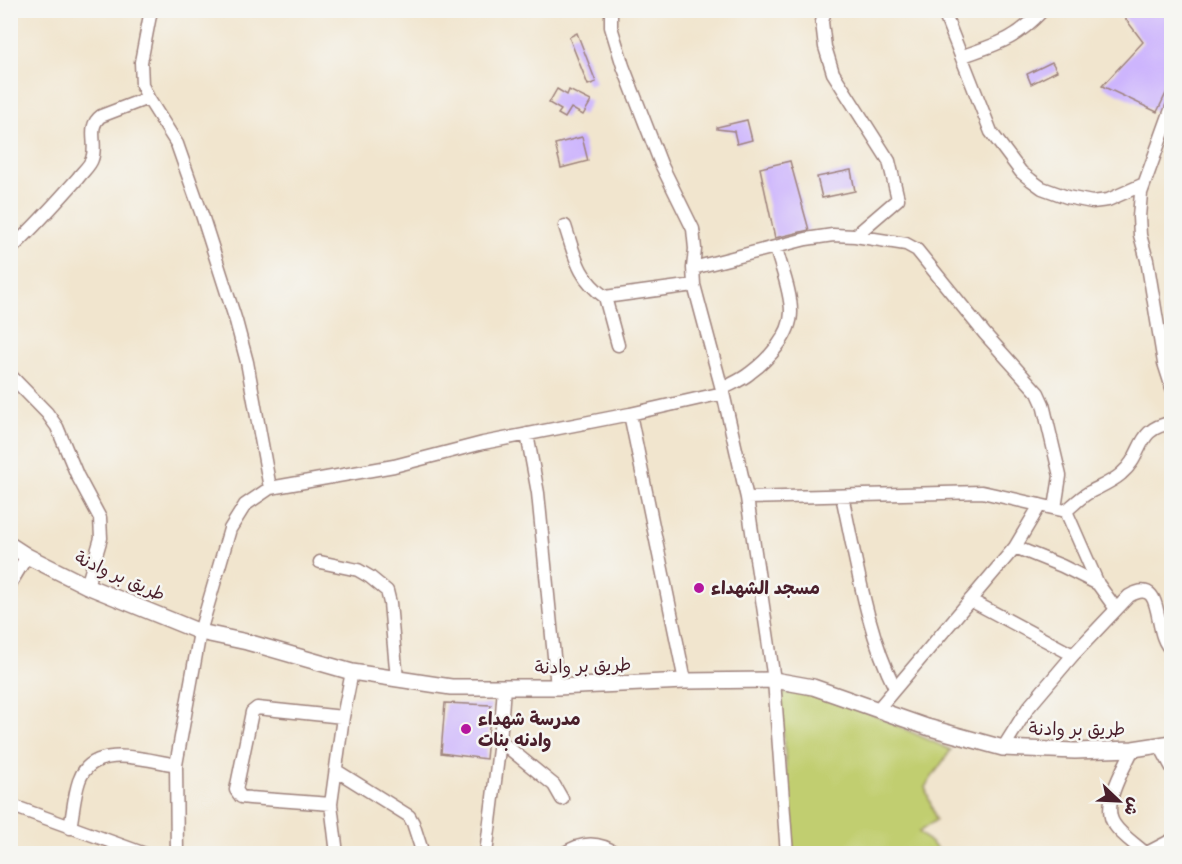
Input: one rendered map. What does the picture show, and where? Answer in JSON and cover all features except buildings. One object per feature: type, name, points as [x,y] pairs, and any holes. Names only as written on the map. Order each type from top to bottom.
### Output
[{"type":"street","points":[[151,10],[141,62],[142,85],[177,144],[236,321],[247,362],[270,488]]},
{"type":"street","points":[[611,10],[611,27],[623,66],[661,164],[693,229],[694,285],[747,498],[774,680],[787,854]]},
{"type":"street","points":[[943,10],[992,132],[1021,171],[1042,188],[1066,197],[1092,202],[1108,200],[1144,184]]},
{"type":"street","points":[[963,56],[1008,40],[1028,26],[1043,10]]},
{"type":"street","points":[[821,14],[825,47],[833,73],[889,161],[898,199],[855,236]]},
{"type":"street","points":[[10,250],[53,207],[92,161],[96,120],[148,98]]},
{"type":"street","points":[[1172,107],[1141,193],[1140,235],[1148,260],[1164,363],[1172,388]]},
{"type":"street","points":[[565,226],[580,273],[591,288],[605,297],[694,285]]},
{"type":"street","points":[[693,268],[806,239],[833,235],[906,244],[917,250],[985,334],[1031,382],[1043,404],[1059,472],[1060,510],[1098,584],[1116,609]]},
{"type":"street","points":[[177,854],[176,765],[200,632],[230,529],[245,505],[270,488],[394,466],[527,434],[630,414],[722,391],[750,374],[770,356],[786,331],[791,314],[790,299],[776,248]]},
{"type":"street","points":[[605,297],[618,345]]},
{"type":"street","points":[[10,375],[47,412],[57,427],[77,475],[100,518],[101,538],[87,586]]},
{"type":"street","points":[[630,414],[684,681]]},
{"type":"street","points":[[747,498],[982,492],[1060,510],[1122,474],[1150,429],[1160,424],[1172,423]]},
{"type":"street","points":[[527,434],[538,493],[557,687]]},
{"type":"street","points":[[842,496],[874,636],[882,663],[895,688]]},
{"type":"street","points":[[878,709],[1015,547],[1040,505]]},
{"type":"street","name":"طريق بر وادنة","points":[[10,545],[87,586],[200,632],[247,642],[352,672],[451,687],[557,687],[684,681],[774,680],[813,687],[927,727],[1003,748],[1076,751],[1133,749],[1166,744]]},
{"type":"street","points":[[1015,547],[1098,584]]},
{"type":"street","points":[[10,584],[27,556]]},
{"type":"street","points":[[321,562],[358,570],[370,576],[387,591],[397,679]]},
{"type":"street","points":[[1003,748],[1028,708],[1073,655],[1129,596],[1145,590],[1150,593],[1155,602],[1164,641],[1172,650]]},
{"type":"street","points":[[970,600],[1073,655]]},
{"type":"street","points":[[337,854],[331,804],[343,717],[352,672]]},
{"type":"street","points":[[486,854],[500,741],[504,687]]},
{"type":"street","points":[[331,804],[241,797],[236,790],[252,712],[257,708],[343,717]]},
{"type":"street","points":[[500,741],[554,785],[562,799]]},
{"type":"street","points":[[1166,744],[1172,768]]},
{"type":"street","points":[[1133,749],[1114,792],[1109,807],[1110,817],[1115,826],[1145,853],[1172,840]]},
{"type":"street","points":[[70,828],[79,781],[86,768],[97,761],[119,756],[176,765]]},
{"type":"street","points":[[337,771],[409,816],[423,854]]},
{"type":"street","points":[[10,805],[145,854]]},
{"type":"street","points":[[563,854],[586,844],[600,844],[617,854]]},
{"type":"green space","points":[[780,693],[798,693],[843,701],[951,750],[925,787],[936,820],[919,832],[942,853],[793,853]]},
{"type":"place","name":"مسجد الشهداء","points":[[699,588]]},
{"type":"place","name":"مدرسة شهداء وادنه بنات","points":[[466,729]]}]
